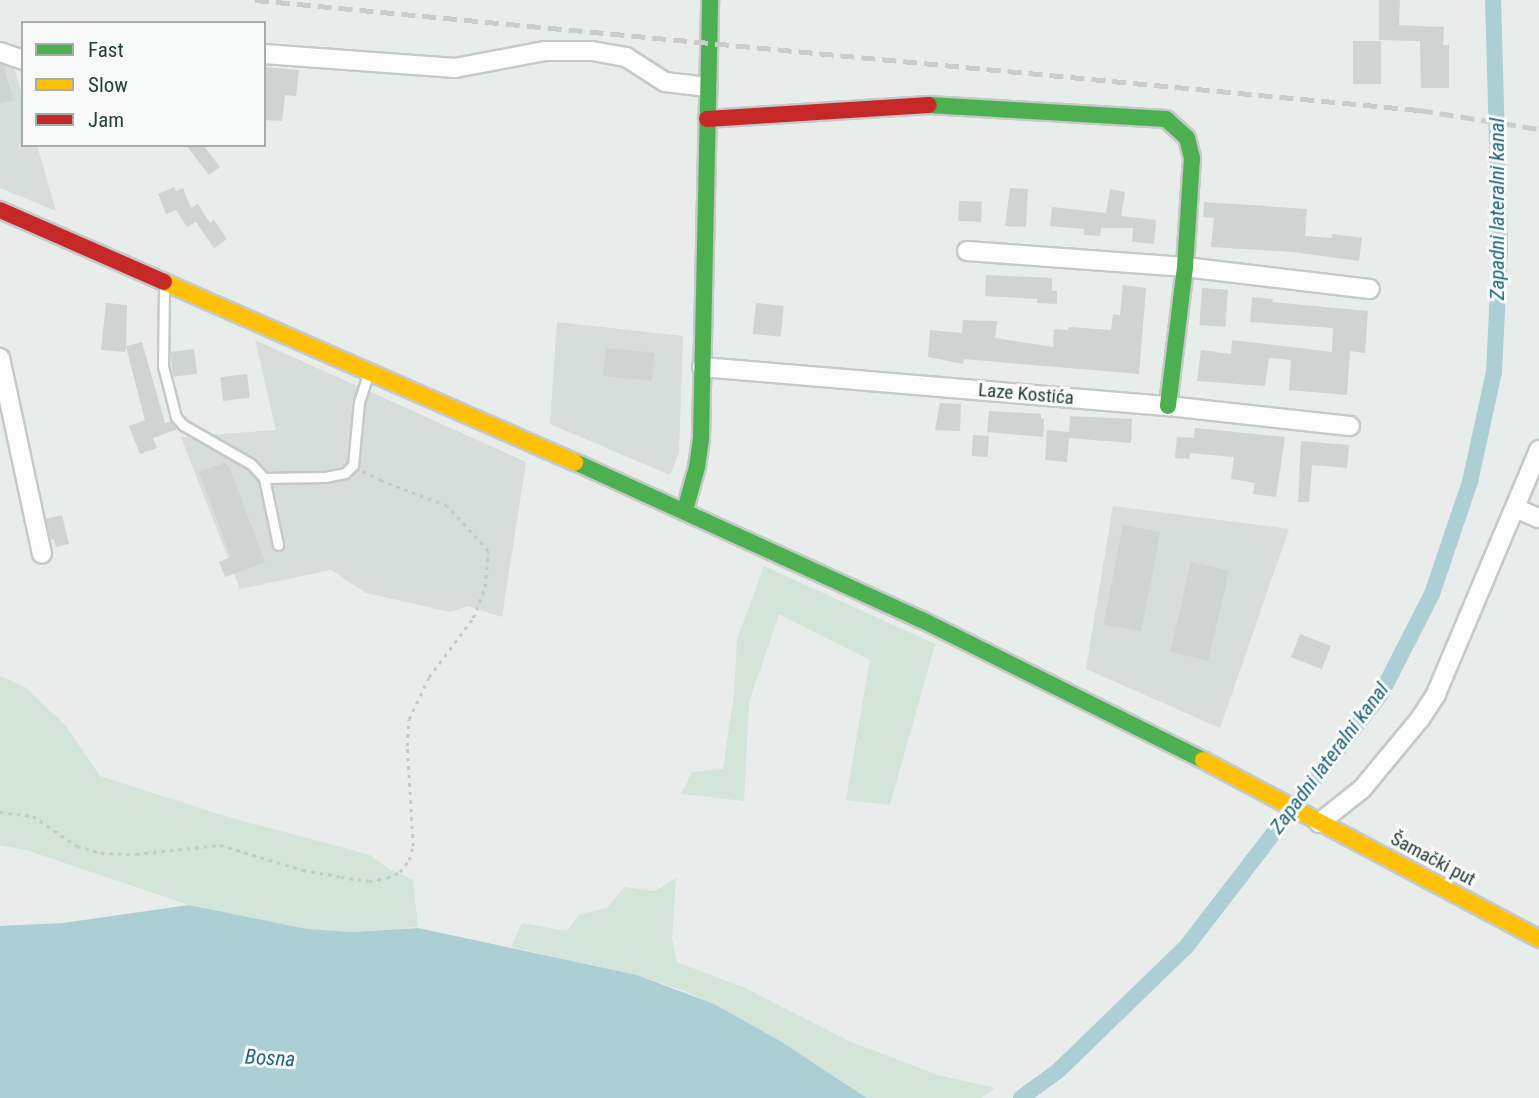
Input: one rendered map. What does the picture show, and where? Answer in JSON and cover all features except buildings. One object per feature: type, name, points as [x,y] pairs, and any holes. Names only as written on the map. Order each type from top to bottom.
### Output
[{"type":"main road","points":[[685,510],[697,467],[702,367],[710,0]]},
{"type":"main road","points":[[707,119],[928,105],[1166,118],[1187,138],[1192,158],[1185,267],[1168,407]]},
{"type":"main road","name":"Šamački put","points":[[0,210],[685,510],[922,620],[1279,799],[1539,939]]},
{"type":"street","points":[[266,54],[456,68],[545,51],[592,51],[626,57],[665,82],[708,87]]},
{"type":"street","points":[[0,52],[21,59]]},
{"type":"street","points":[[967,251],[1185,267],[1370,289]]},
{"type":"street","points":[[0,358],[42,554]]},
{"type":"street","name":"Laze Kostića","points":[[702,367],[1168,407],[1350,426]]},
{"type":"street","points":[[1314,819],[1362,789],[1431,702],[1451,663],[1539,450]]},
{"type":"street","points":[[1515,508],[1539,518]]},
{"type":"lane","points":[[164,282],[163,366],[176,417],[191,430],[251,464],[264,478],[278,545]]},
{"type":"lane","points":[[264,478],[325,477],[345,473],[353,465],[359,402],[369,372]]},
{"type":"path","points":[[0,812],[33,816],[77,846],[101,853],[136,854],[220,845],[303,870],[341,877],[369,881],[387,878],[400,872],[410,860],[413,846],[407,746],[409,719],[429,677],[473,618],[485,587],[488,551],[446,506],[381,481],[353,465]]},
{"type":"shaded area","points":[[0,60],[13,64],[21,90],[21,147],[38,147],[56,211],[0,188]]},
{"type":"shaded area","points":[[557,322],[683,336],[679,452],[670,475],[550,424]]},
{"type":"shaded area","points":[[255,340],[526,462],[502,617],[468,606],[450,612],[366,593],[331,570],[240,589],[181,437],[276,430]]},
{"type":"shaded area","points":[[1113,506],[1289,529],[1220,728],[1086,669]]},
{"type":"green space","points":[[764,566],[935,644],[890,805],[846,800],[870,660],[779,614],[749,702],[744,801],[681,794],[692,772],[723,769],[734,695],[737,640]]},
{"type":"green space","points":[[0,676],[25,687],[65,725],[100,776],[221,815],[370,855],[388,868],[413,880],[418,927],[352,932],[307,929],[189,905],[26,850],[0,845]]},
{"type":"green space","points":[[676,878],[672,939],[677,962],[745,988],[851,1042],[938,1075],[995,1088],[981,1098],[867,1098],[816,1064],[688,992],[637,975],[511,947],[522,923],[567,931],[579,915],[607,908],[624,887],[655,891]]},
{"type":"water","name":"Bosna","points":[[189,905],[307,929],[352,932],[418,928],[637,975],[714,1004],[780,1041],[867,1098],[0,1098],[0,926],[63,923]]},
{"type":"waterway","name":"Zapadni lateralni kanal","points":[[1021,1098],[1059,1070],[1186,947],[1381,694],[1432,594],[1470,482],[1494,372],[1500,249],[1493,0]]},
{"type":"railway","points":[[255,0],[1419,110],[1539,129]]},
{"type":"traffic: fast","points":[[685,510],[697,467],[701,437],[710,0]]},
{"type":"traffic: fast","points":[[929,105],[1166,119],[1187,138],[1192,158],[1185,267],[1168,406]]},
{"type":"traffic: fast","points":[[575,462],[922,620],[1203,760]]},
{"type":"traffic: slow","points":[[164,282],[575,462]]},
{"type":"traffic: slow","points":[[1203,760],[1539,939]]},
{"type":"traffic: jam","points":[[707,119],[929,105]]},
{"type":"traffic: jam","points":[[0,210],[164,282]]}]
